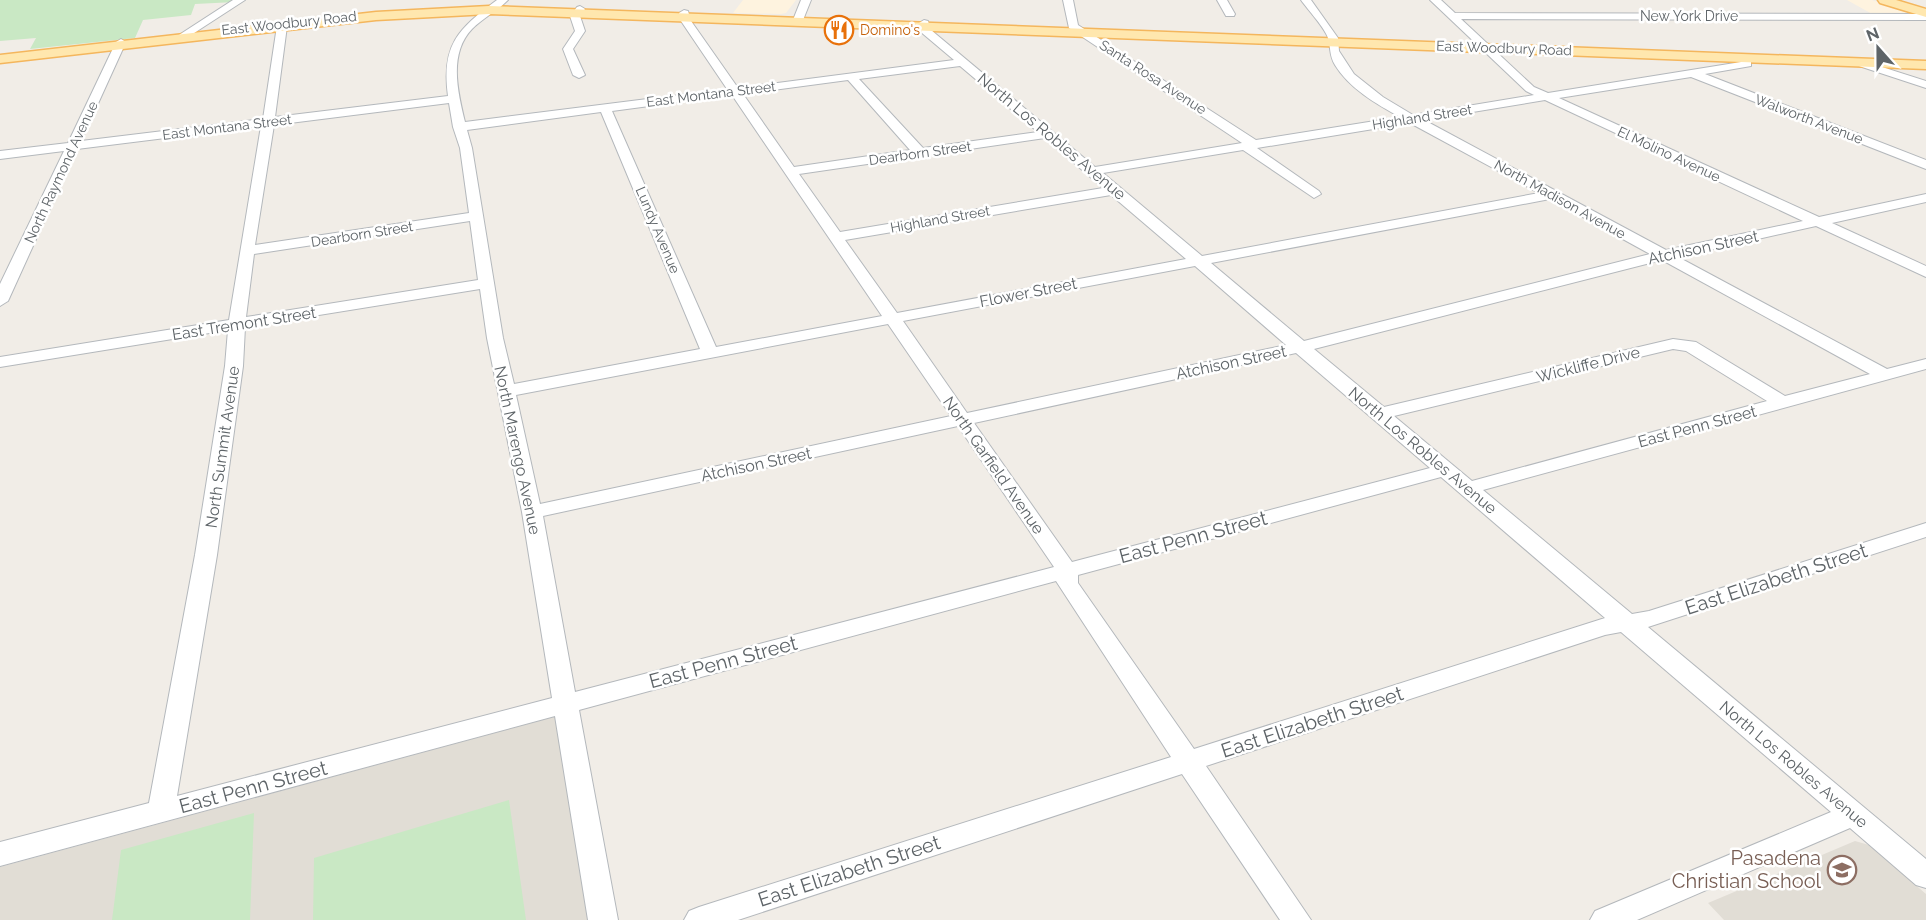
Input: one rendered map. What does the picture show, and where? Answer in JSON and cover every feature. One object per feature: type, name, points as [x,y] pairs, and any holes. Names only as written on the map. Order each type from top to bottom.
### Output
[{"type":"main road","points":[[1884,0],[1926,15]]},
{"type":"main road","name":"East Woodbury Road","points":[[0,57],[495,5]]},
{"type":"main road","name":"East Woodbury Road","points":[[120,44],[399,10],[495,5],[579,11],[799,18],[924,25],[1077,28],[1486,48],[1926,65]]},
{"type":"main road","name":"East Woodbury Road","points":[[924,25],[970,29],[1077,28]]},
{"type":"street","points":[[184,35],[240,0]]},
{"type":"street","points":[[799,18],[806,0]]},
{"type":"street","points":[[1068,0],[1077,28]]},
{"type":"street","points":[[1222,0],[1230,14]]},
{"type":"street","name":"North Madison Avenue","points":[[1305,0],[1333,38],[1336,58],[1346,72],[1370,94],[1551,195],[1885,375]]},
{"type":"street","name":"El Molino Avenue","points":[[1435,0],[1523,83],[1546,97],[1926,272]]},
{"type":"street","name":"North Marengo Avenue","points":[[495,5],[471,24],[453,50],[450,68],[459,127],[466,148],[495,338],[532,512],[603,920]]},
{"type":"street","points":[[579,11],[575,16],[580,31],[568,49],[579,75]]},
{"type":"street","name":"North Garfield Avenue","points":[[685,14],[686,21],[1067,570],[1066,584],[1296,920]]},
{"type":"street","name":"New York Drive","points":[[1451,16],[1926,15]]},
{"type":"street","name":"North Los Robles Avenue","points":[[924,25],[926,31],[1926,876]]},
{"type":"street","name":"North Summit Avenue","points":[[161,811],[206,555],[234,366],[247,251],[269,122],[282,26]]},
{"type":"street","name":"Santa Rosa Avenue","points":[[1077,28],[1250,145],[1314,194]]},
{"type":"street","points":[[937,40],[942,32],[970,29]]},
{"type":"street","name":"North Raymond Avenue","points":[[0,301],[120,44]]},
{"type":"street","name":"Highland Street","points":[[1092,171],[1747,64],[1747,59]]},
{"type":"street","name":"East Montana Street","points":[[459,127],[963,62]]},
{"type":"street","points":[[1860,63],[1926,85]]},
{"type":"street","name":"Walworth Avenue","points":[[1693,73],[1926,165]]},
{"type":"street","points":[[850,76],[920,153]]},
{"type":"street","name":"East Montana Street","points":[[0,155],[454,99]]},
{"type":"street","name":"Lundy Avenue","points":[[605,108],[710,353]]},
{"type":"street","name":"Dearborn Street","points":[[792,171],[1049,134]]},
{"type":"street","name":"Highland Street","points":[[836,237],[1115,190]]},
{"type":"street","name":"Flower Street","points":[[506,391],[1551,195]]},
{"type":"street","name":"Atchison Street","points":[[532,512],[1301,347],[1663,255],[1926,198]]},
{"type":"street","name":"Dearborn Street","points":[[247,251],[477,216]]},
{"type":"street","name":"East Tremont Street","points":[[0,362],[488,283]]},
{"type":"street","name":"Wickliffe Drive","points":[[1380,414],[1673,344],[1690,346],[1783,403]]},
{"type":"street","name":"East Penn Street","points":[[1467,488],[1926,364]]},
{"type":"street","name":"East Penn Street","points":[[0,854],[1446,470]]},
{"type":"street","name":"East Elizabeth Street","points":[[699,920],[1573,637],[1651,619],[1926,530]]},
{"type":"street","points":[[1605,920],[1854,815]]},
{"type":"shaded area","points":[[743,0],[796,0],[786,13],[733,13]]},
{"type":"shaded area","points":[[1847,0],[1872,0],[1913,14],[1874,15]]},
{"type":"shaded area","points":[[557,716],[589,920],[0,920],[0,867]]},
{"type":"shaded area","name":"Pasadena Christian School","points":[[1855,841],[1869,845],[1926,894],[1926,920],[1724,920],[1708,903]]},
{"type":"green space","points":[[0,0],[238,0],[195,4],[191,15],[143,20],[135,38],[30,49],[36,38],[0,41]]},
{"type":"green space","points":[[509,800],[526,920],[313,920],[314,858]]},
{"type":"green space","points":[[254,813],[250,920],[112,920],[121,850]]},
{"type":"place","name":"Domino's","points":[[839,30]]},
{"type":"place","name":"Pasadena Christian School","points":[[1842,870]]}]
